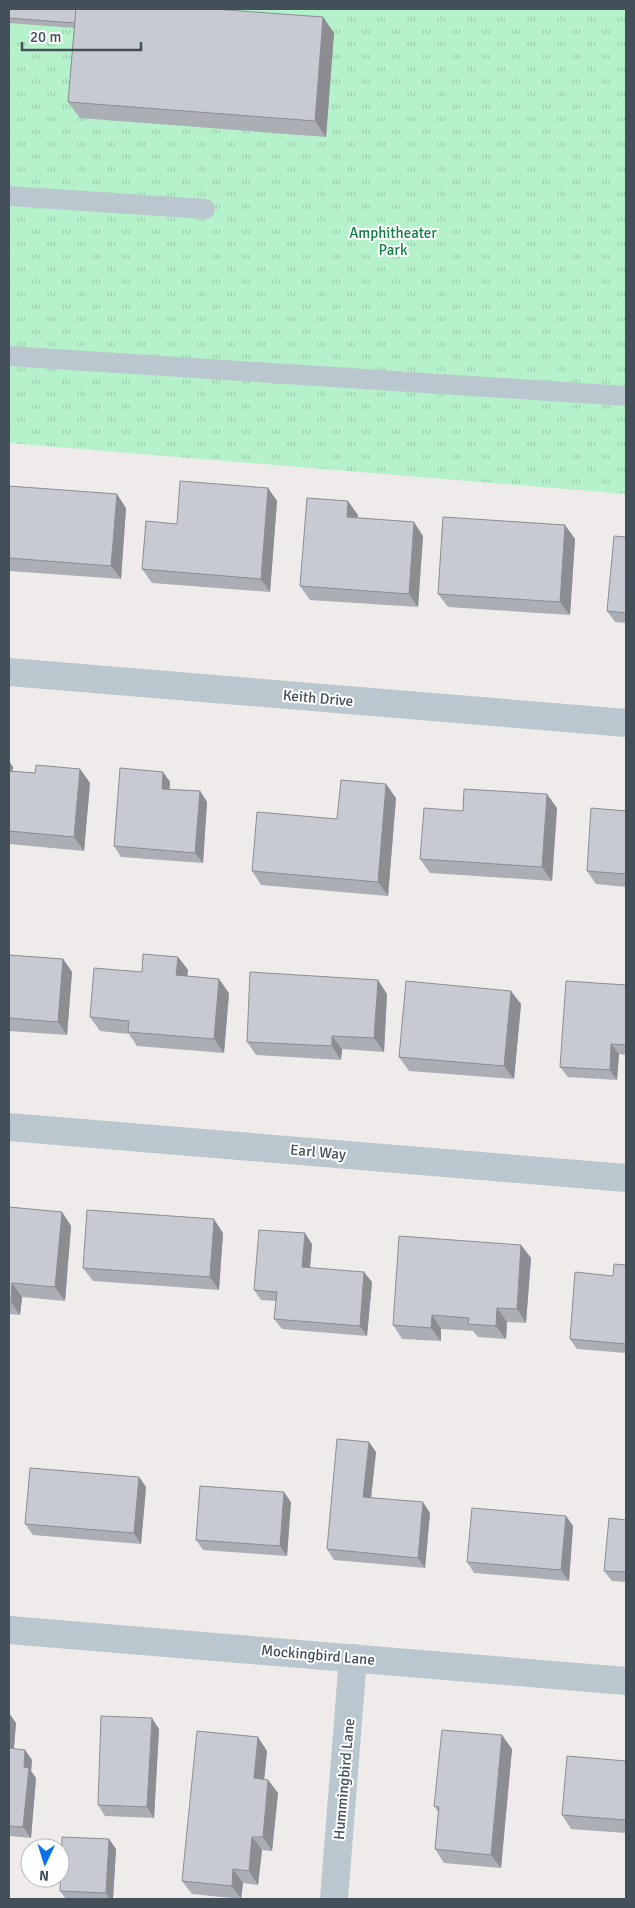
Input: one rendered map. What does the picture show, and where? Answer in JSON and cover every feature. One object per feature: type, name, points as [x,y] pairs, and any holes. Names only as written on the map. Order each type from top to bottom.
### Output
[{"type":"street","name":"Keith Drive","points":[[9,672],[626,723]]},
{"type":"street","name":"Earl Way","points":[[9,1127],[626,1178]]},
{"type":"street","name":"Mockingbird Lane","points":[[9,1630],[626,1681]]},
{"type":"street","name":"Hummingbird Lane","points":[[334,1899],[353,1658]]},
{"type":"lane","points":[[9,196],[205,209]]},
{"type":"lane","points":[[9,356],[626,396]]},
{"type":"green space","name":"Amphitheater Park","points":[[9,9],[626,9],[626,494],[9,443]]},
{"type":"building","points":[[9,9],[76,9],[75,23],[9,18]]},
{"type":"building","points":[[76,9],[213,9],[323,17],[315,121],[68,102]]},
{"type":"building","points":[[180,481],[268,488],[261,579],[142,569],[146,521],[177,524]]},
{"type":"building","points":[[9,486],[117,494],[111,566],[9,558]]},
{"type":"building","points":[[307,498],[348,501],[347,517],[414,522],[409,594],[300,586]]},
{"type":"building","points":[[443,517],[565,525],[560,602],[438,594]]},
{"type":"building","points":[[614,536],[626,537],[626,613],[607,611]]},
{"type":"building","points":[[36,765],[80,769],[74,837],[9,831],[9,771],[35,773]]},
{"type":"building","points":[[120,768],[163,772],[162,789],[200,791],[195,853],[114,846]]},
{"type":"building","points":[[341,780],[386,784],[378,882],[252,871],[257,812],[337,819]]},
{"type":"building","points":[[464,789],[547,794],[542,867],[420,859],[424,808],[463,811]]},
{"type":"building","points":[[591,808],[626,811],[626,874],[587,871]]},
{"type":"building","points":[[143,954],[178,957],[176,975],[219,979],[214,1039],[128,1032],[129,1021],[90,1017],[94,968],[142,972]]},
{"type":"building","points":[[9,955],[63,959],[58,1022],[9,1018]]},
{"type":"building","points":[[250,972],[378,980],[374,1038],[332,1036],[332,1046],[247,1042]]},
{"type":"building","points":[[406,981],[511,991],[504,1066],[399,1057]]},
{"type":"building","points":[[566,981],[626,985],[626,1045],[611,1044],[610,1070],[560,1067]]},
{"type":"building","points":[[9,1207],[62,1212],[55,1287],[12,1283],[11,1302],[9,1301]]},
{"type":"building","points":[[87,1210],[214,1219],[210,1277],[83,1268]]},
{"type":"building","points":[[259,1230],[305,1233],[302,1267],[364,1272],[360,1326],[274,1319],[277,1292],[254,1290]]},
{"type":"building","points":[[399,1236],[521,1245],[517,1309],[497,1308],[496,1326],[468,1324],[469,1318],[432,1315],[431,1328],[393,1325]]},
{"type":"building","points":[[614,1264],[626,1265],[626,1344],[570,1339],[575,1272],[613,1276]]},
{"type":"building","points":[[337,1439],[369,1442],[363,1497],[423,1502],[418,1558],[327,1549]]},
{"type":"building","points":[[30,1468],[139,1477],[134,1533],[25,1524]]},
{"type":"building","points":[[200,1486],[284,1492],[280,1546],[196,1540]]},
{"type":"building","points":[[472,1508],[566,1516],[561,1570],[467,1562]]},
{"type":"building","points":[[609,1518],[626,1520],[626,1572],[604,1571]]},
{"type":"building","points":[[101,1716],[152,1718],[147,1807],[98,1805]]},
{"type":"building","points":[[442,1730],[502,1735],[491,1855],[435,1849],[439,1807],[434,1806]]},
{"type":"building","points":[[197,1731],[258,1737],[254,1778],[268,1780],[263,1837],[252,1837],[249,1871],[233,1869],[232,1886],[182,1881]]},
{"type":"building","points":[[9,1748],[25,1750],[24,1767],[29,1768],[23,1827],[9,1826]]},
{"type":"building","points":[[567,1756],[626,1761],[626,1820],[562,1815]]},
{"type":"building","points":[[62,1837],[109,1839],[106,1893],[60,1891],[60,1888],[70,1888],[70,1838]]}]
